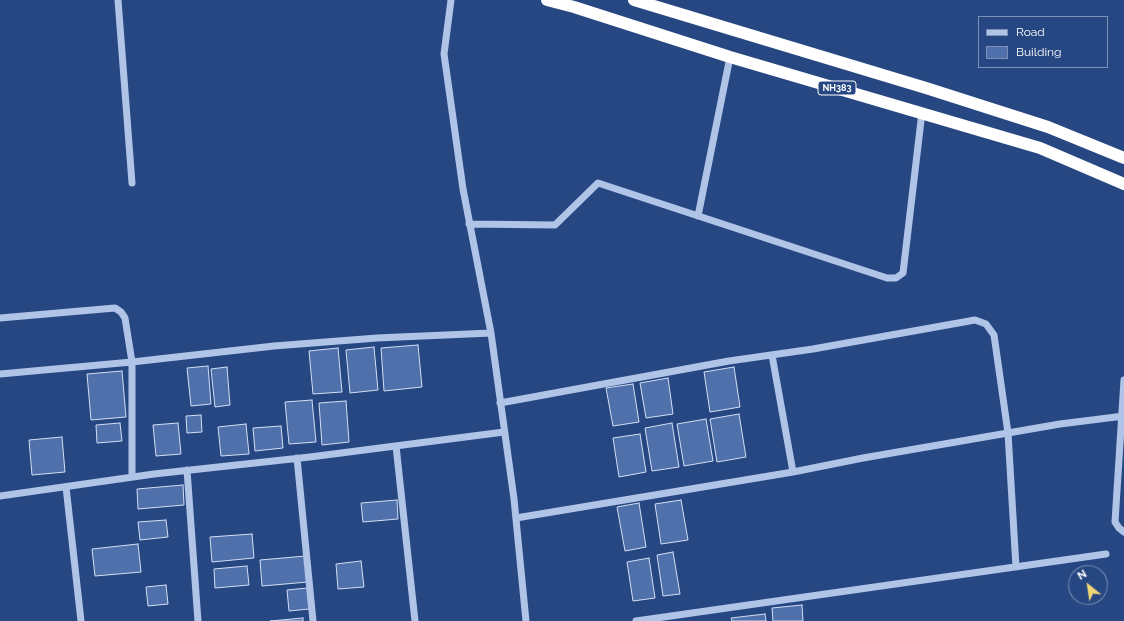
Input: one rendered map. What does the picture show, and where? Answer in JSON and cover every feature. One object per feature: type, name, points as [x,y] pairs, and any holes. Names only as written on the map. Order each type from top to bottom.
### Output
[{"type":"highway","name":"NH383","points":[[547,0],[574,7],[730,57],[922,112],[1040,148],[1124,184]]},
{"type":"highway","name":"NH383","points":[[634,0],[926,88],[1048,127],[1124,158]]},
{"type":"street","points":[[118,0],[132,183]]},
{"type":"street","points":[[451,0],[444,54],[463,189],[491,333],[516,518],[526,621]]},
{"type":"street","points":[[698,216],[730,57]]},
{"type":"street","points":[[469,224],[555,225],[598,183],[887,278],[896,278],[903,273],[922,112]]},
{"type":"street","points":[[0,318],[115,308],[121,312],[125,318],[132,362],[132,477]]},
{"type":"street","points":[[500,403],[976,320],[986,324],[994,335],[1008,433],[1016,567]]},
{"type":"street","points":[[0,374],[132,362],[274,346],[377,338],[491,333]]},
{"type":"street","points":[[772,355],[793,472]]},
{"type":"street","points":[[1124,380],[1123,416],[1115,522],[1124,532]]},
{"type":"street","points":[[516,518],[793,472],[863,458],[1060,424],[1123,416]]},
{"type":"street","points":[[0,496],[187,470],[504,432]]},
{"type":"street","points":[[396,446],[415,621]]},
{"type":"street","points":[[297,458],[313,621]]},
{"type":"street","points":[[187,470],[198,621]]},
{"type":"street","points":[[66,486],[81,621]]},
{"type":"street","points":[[636,621],[1106,554]]},
{"type":"building","points":[[418,345],[422,387],[384,391],[381,348]]},
{"type":"building","points":[[374,347],[378,390],[350,393],[346,350]]},
{"type":"building","points":[[338,348],[342,392],[313,394],[309,351]]},
{"type":"building","points":[[208,366],[211,404],[191,406],[187,368]]},
{"type":"building","points":[[227,367],[230,405],[215,407],[211,369]]},
{"type":"building","points":[[734,367],[740,407],[710,412],[704,372]]},
{"type":"building","points":[[122,371],[126,417],[91,420],[87,374]]},
{"type":"building","points":[[668,378],[673,414],[646,418],[640,383]]},
{"type":"building","points":[[633,384],[639,422],[613,426],[606,388]]},
{"type":"building","points":[[312,400],[316,442],[289,444],[285,402]]},
{"type":"building","points":[[346,401],[349,442],[322,445],[319,403]]},
{"type":"building","points":[[739,414],[746,457],[717,462],[710,419]]},
{"type":"building","points":[[201,415],[202,432],[187,433],[186,416]]},
{"type":"building","points":[[706,419],[713,461],[684,466],[677,424]]},
{"type":"building","points":[[120,423],[122,441],[97,443],[96,425]]},
{"type":"building","points":[[178,423],[181,454],[156,456],[153,425]]},
{"type":"building","points":[[672,423],[679,467],[652,471],[645,428]]},
{"type":"building","points":[[246,424],[249,454],[221,456],[218,427]]},
{"type":"building","points":[[281,426],[283,448],[255,451],[253,428]]},
{"type":"building","points":[[640,434],[646,472],[619,477],[613,438]]},
{"type":"building","points":[[62,437],[65,472],[32,475],[29,440]]},
{"type":"building","points":[[183,485],[184,505],[138,509],[137,489]]},
{"type":"building","points":[[397,500],[398,519],[363,522],[361,503]]},
{"type":"building","points":[[681,500],[688,540],[661,544],[655,504]]},
{"type":"building","points":[[639,503],[646,547],[625,551],[617,507]]},
{"type":"building","points":[[166,520],[168,537],[140,540],[138,522]]},
{"type":"building","points":[[252,534],[254,558],[212,562],[210,537]]},
{"type":"building","points":[[138,544],[141,572],[95,576],[92,549]]},
{"type":"building","points":[[673,552],[680,594],[663,596],[657,555]]},
{"type":"building","points":[[306,556],[308,582],[262,586],[260,560]]},
{"type":"building","points":[[649,558],[655,598],[633,601],[627,562]]},
{"type":"building","points":[[361,561],[364,587],[338,589],[336,564]]},
{"type":"building","points":[[247,566],[249,585],[215,588],[214,569]]},
{"type":"building","points":[[166,585],[168,604],[148,606],[146,587]]},
{"type":"building","points":[[307,588],[309,609],[289,611],[287,590]]},
{"type":"building","points":[[802,605],[803,621],[773,621],[772,608]]},
{"type":"building","points":[[765,614],[766,621],[732,621],[731,618]]},
{"type":"building","points":[[303,618],[303,621],[270,621]]}]
